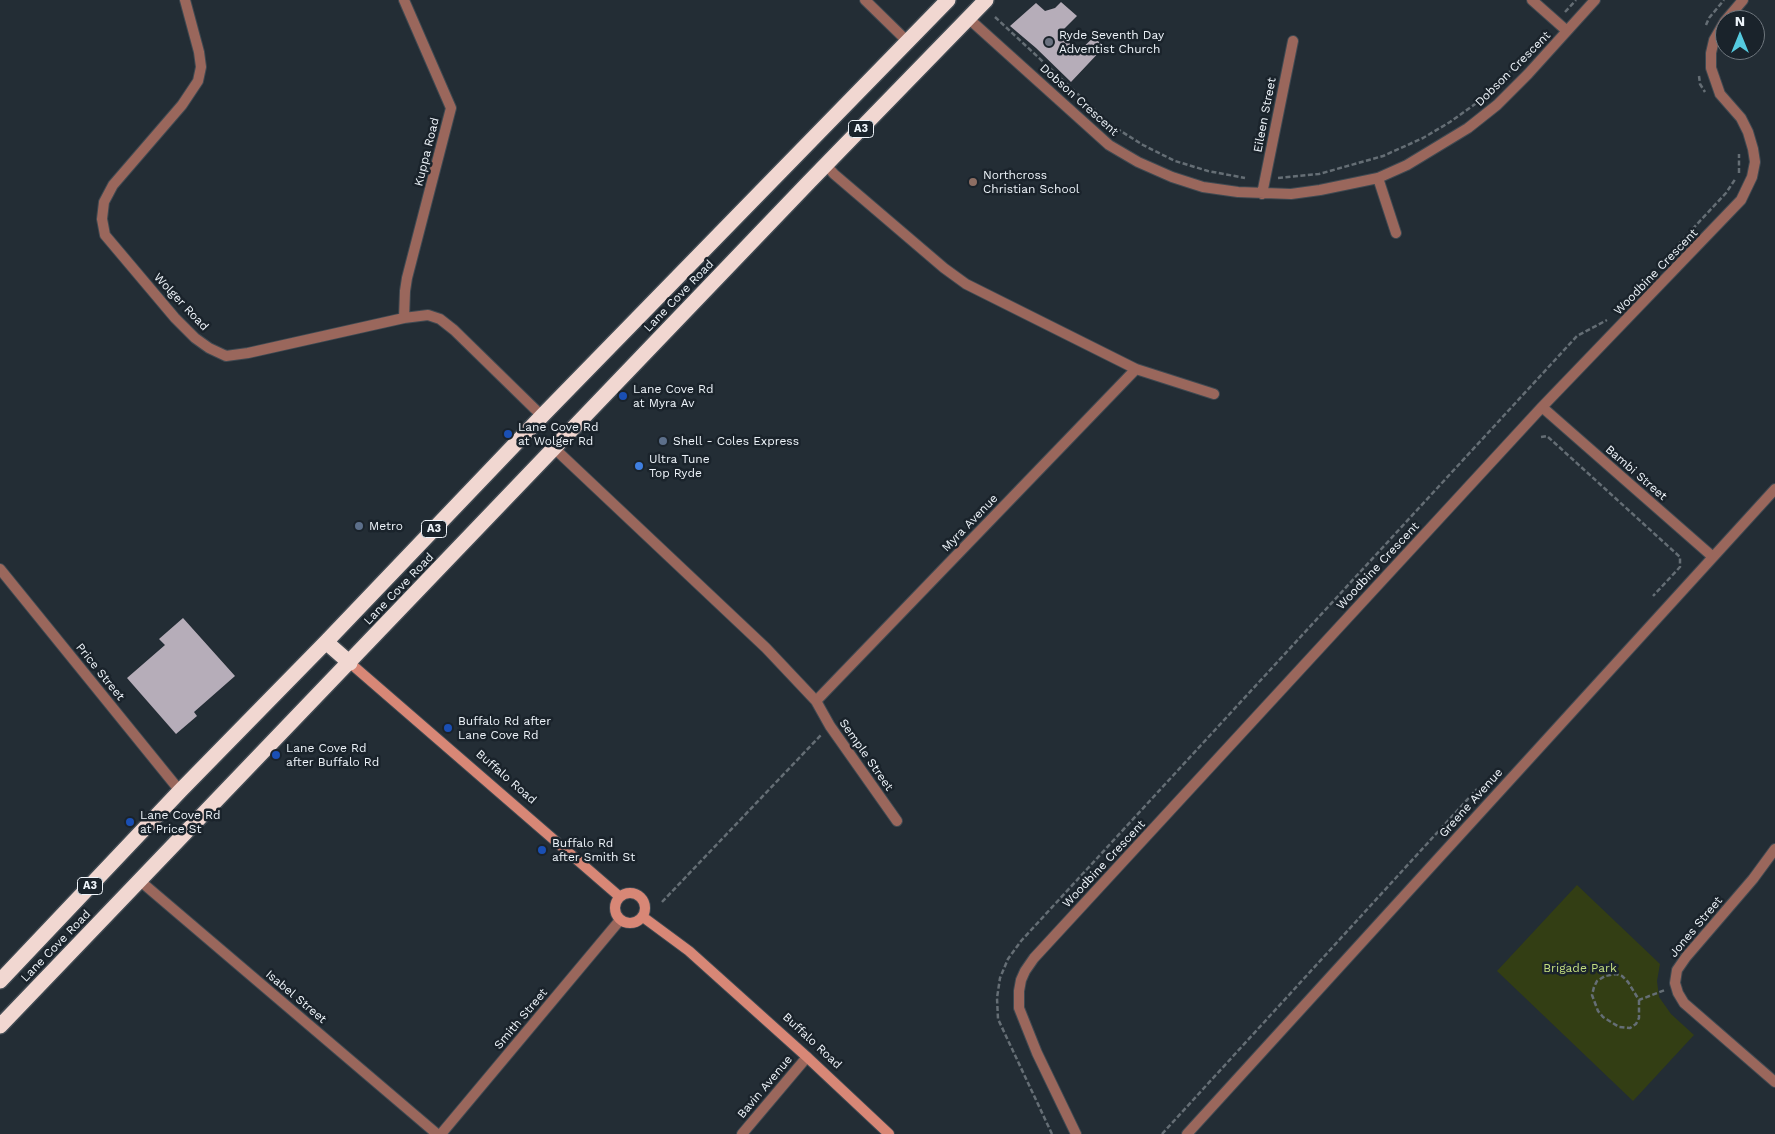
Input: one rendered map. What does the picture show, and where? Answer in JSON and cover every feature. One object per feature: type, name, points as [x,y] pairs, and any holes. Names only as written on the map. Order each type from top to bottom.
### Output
[{"type":"highway","name":"Lane Cove Road","points":[[0,981],[180,791],[326,642],[542,416],[948,0]]},
{"type":"highway","name":"Lane Cove Road","points":[[0,1026],[986,0]]},
{"type":"highway","name":"Buffalo Road","points":[[326,642],[350,662]]},
{"type":"street","name":"Wolger Road","points":[[185,0],[199,52],[201,67],[198,81],[182,105],[113,185],[104,202],[102,219],[105,236],[175,318],[195,338],[226,356],[248,353],[404,318],[428,315],[440,319],[454,330],[542,416]]},
{"type":"street","name":"Kuppa Road","points":[[404,0],[451,108],[407,278],[404,318]]},
{"type":"street","points":[[865,0],[908,42]]},
{"type":"street","points":[[1532,0],[1567,31]]},
{"type":"street","name":"Dobson Crescent","points":[[968,18],[1108,144],[1138,162],[1172,177],[1203,187],[1262,194],[1291,194],[1378,178],[1407,166],[1468,128],[1498,105],[1595,0]]},
{"type":"street","name":"Woodbine Crescent","points":[[1734,10],[1743,0]]},
{"type":"street","name":"Woodbine Crescent","points":[[1076,1134],[1037,1053],[1019,1008],[1019,991],[1025,972],[1041,951],[1542,407],[1741,200],[1748,189],[1755,162],[1748,132],[1741,118],[1720,94],[1710,68],[1710,52],[1715,38]]},
{"type":"street","name":"Eileen Street","points":[[1262,194],[1293,41]]},
{"type":"street","points":[[826,166],[944,268],[966,284],[1136,369],[1214,394]]},
{"type":"street","points":[[1378,178],[1396,233]]},
{"type":"street","name":"Myra Avenue","points":[[816,701],[1136,369]]},
{"type":"street","name":"Bambi Street","points":[[1542,407],[1713,557]]},
{"type":"street","points":[[554,448],[766,648],[816,701]]},
{"type":"street","name":"Greene Avenue","points":[[1187,1134],[1775,489]]},
{"type":"street","name":"Price Street","points":[[0,569],[180,791]]},
{"type":"street","name":"Buffalo Road","points":[[350,662],[620,897]]},
{"type":"street","name":"Semple Street","points":[[816,701],[830,726],[897,821]]},
{"type":"street","name":"Jones Street","points":[[1676,986],[1677,970],[1686,957],[1753,879],[1775,849]]},
{"type":"street","name":"Isabel Street","points":[[139,880],[437,1134]]},
{"type":"street","points":[[624,894],[634,894],[642,899],[645,907],[643,916],[634,923],[629,924],[620,920],[616,916],[615,906],[620,897],[624,894]]},
{"type":"street","name":"Buffalo Road","points":[[643,916],[690,951],[889,1134]]},
{"type":"street","name":"Smith Street","points":[[441,1134],[620,920]]},
{"type":"street","points":[[1676,986],[1684,1003],[1775,1082]]},
{"type":"street","name":"Bavin Avenue","points":[[742,1134],[807,1057]]},
{"type":"path","points":[[1700,84],[1709,98]]},
{"type":"path","points":[[1667,256],[1726,193],[1738,174],[1740,148]]},
{"type":"path","points":[[1577,336],[1609,319]]},
{"type":"path","points":[[1541,437],[1547,436],[1680,557],[1680,567],[1653,596]]},
{"type":"path","points":[[662,902],[830,726]]},
{"type":"path","points":[[1162,1134],[1477,789]]},
{"type":"path","points":[[1619,974],[1628,982],[1639,1000],[1636,1024],[1626,1028],[1619,1027],[1603,1017],[1598,1011],[1592,995],[1597,980],[1605,976],[1619,974]]},
{"type":"path","points":[[1639,1000],[1676,986]]},
{"type":"green space","name":"Brigade Park","points":[[1577,885],[1660,964],[1657,981],[1659,997],[1671,1014],[1694,1035],[1633,1101],[1497,971]]},
{"type":"building","name":"Ryde Seventh Day Adventist Church","points":[[1061,2],[1077,16],[1060,33],[1079,51],[1094,37],[1104,47],[1071,82],[1010,26],[1036,3],[1045,11],[1055,8]]},
{"type":"building","points":[[183,618],[235,676],[194,712],[197,716],[176,734],[127,678],[165,645],[159,639]]},
{"type":"place","name":"Ryde Seventh Day Adventist Church","points":[[1049,42]]},
{"type":"place","name":"Northcross Christian School","points":[[973,182]]},
{"type":"place","name":"Lane Cove Rd at Myra Av","points":[[623,396]]},
{"type":"place","name":"Lane Cove Rd at Wolger Rd","points":[[508,434]]},
{"type":"place","name":"Shell - Coles Express","points":[[663,441]]},
{"type":"place","name":"Ultra Tune Top Ryde","points":[[639,466]]},
{"type":"place","name":"Metro","points":[[359,526]]},
{"type":"place","name":"Buffalo Rd after Lane Cove Rd","points":[[448,728]]},
{"type":"place","name":"Lane Cove Rd after Buffalo Rd","points":[[276,755]]},
{"type":"place","name":"Lane Cove Rd at Price St","points":[[130,822]]},
{"type":"place","name":"Buffalo Rd after Smith St","points":[[542,850]]}]
